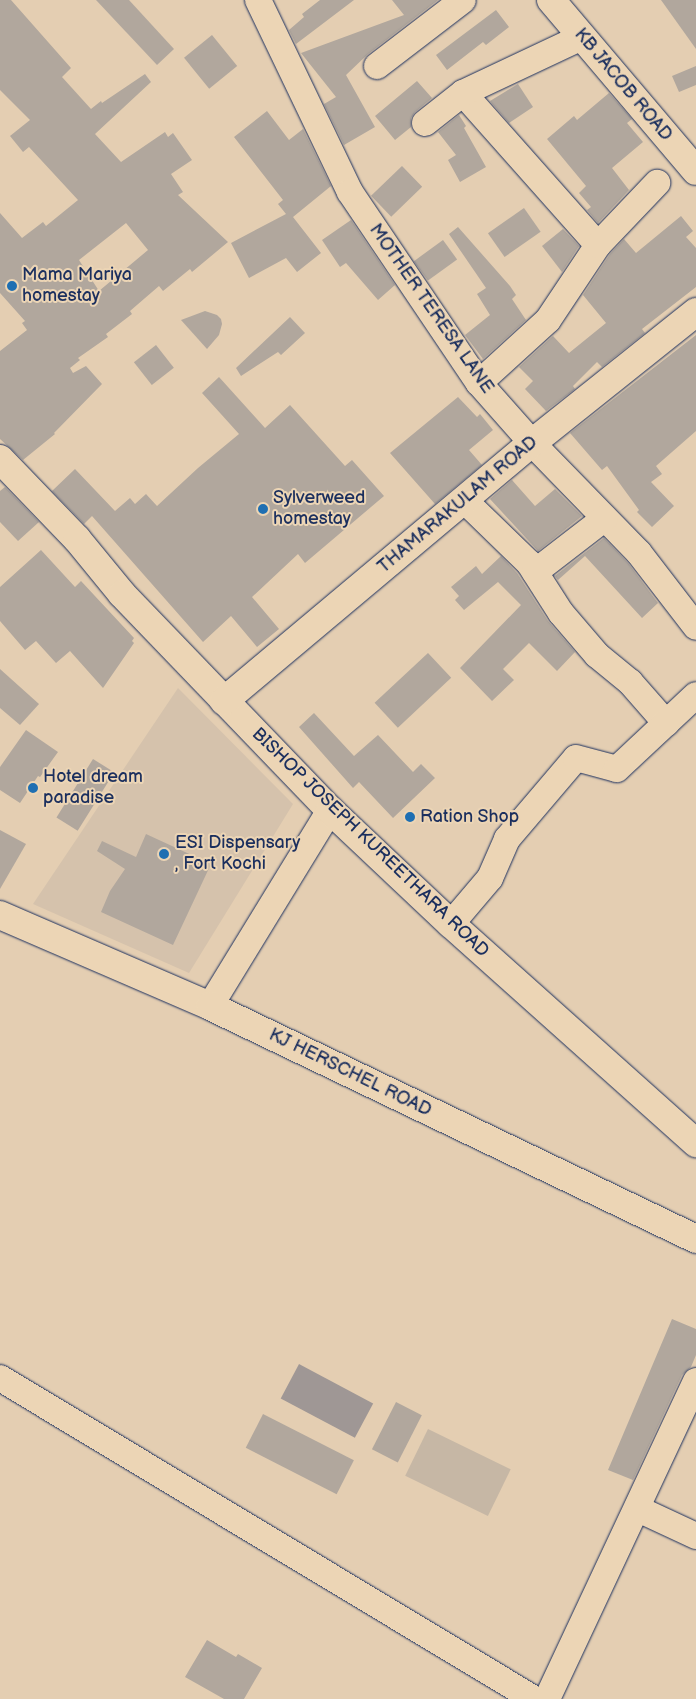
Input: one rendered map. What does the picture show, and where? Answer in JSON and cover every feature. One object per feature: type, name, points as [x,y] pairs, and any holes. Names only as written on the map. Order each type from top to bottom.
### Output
[{"type":"street","name":"MOTHER TERESA LANE","points":[[258,0],[350,192],[479,382],[532,443],[639,553],[696,627]]},
{"type":"street","points":[[377,66],[463,0]]},
{"type":"street","name":"KB JACOB ROAD","points":[[551,0],[696,171]]},
{"type":"street","points":[[425,122],[463,93],[582,37]]},
{"type":"street","points":[[463,93],[598,245]]},
{"type":"street","points":[[479,382],[548,320],[598,245],[657,182]]},
{"type":"street","name":"THAMARAKULAM ROAD","points":[[224,701],[532,443],[696,312]]},
{"type":"street","name":"BISHOP JOSEPH KUREETHARA ROAD","points":[[0,459],[77,539],[122,594],[330,810],[451,924],[695,1139]]},
{"type":"street","points":[[464,500],[530,563],[561,613],[597,655],[630,682],[666,723]]},
{"type":"street","points":[[535,572],[605,518]]},
{"type":"street","points":[[451,924],[490,878],[507,839],[576,758],[617,769],[696,695]]},
{"type":"street","points":[[210,1006],[330,810]]},
{"type":"street","name":"KJ HERSCHEL ROAD","points":[[0,915],[210,1006],[696,1239]]},
{"type":"street","points":[[0,1378],[534,1699]]},
{"type":"street","points":[[547,1699],[638,1509],[696,1381]]},
{"type":"street","points":[[638,1509],[696,1536]]},
{"type":"shaded area","name":"ESI Dispensary , Fort Kochi","points":[[178,688],[293,804],[189,973],[33,904]]},
{"type":"shaded area","points":[[299,1364],[373,1403],[355,1438],[281,1398]]},
{"type":"shaded area","points":[[428,1429],[511,1469],[488,1516],[405,1476]]},
{"type":"building","points":[[0,0],[11,0],[71,68],[62,77],[91,109],[145,74],[151,82],[95,134],[121,162],[165,132],[168,137],[173,133],[192,160],[171,174],[183,192],[178,195],[228,242],[192,272],[190,269],[163,291],[159,286],[130,311],[132,314],[106,334],[108,337],[78,358],[80,360],[70,368],[73,373],[86,366],[102,384],[55,434],[23,460],[0,439],[0,351],[27,330],[22,323],[25,321],[0,293],[0,213],[22,238],[43,222],[46,226],[78,200],[29,147],[23,152],[10,136],[30,120],[0,90]],"holes":[[[126,223],[148,250],[99,291],[79,260]]]},
{"type":"building","points":[[96,0],[129,0],[174,49],[157,65]]},
{"type":"building","points":[[320,0],[354,0],[296,44],[289,30],[304,17],[302,14]]},
{"type":"building","points":[[392,0],[438,0],[368,54],[346,75],[375,127],[344,145],[324,104],[336,97],[301,53],[404,15]]},
{"type":"building","points":[[661,0],[696,0],[696,49]]},
{"type":"building","points":[[496,10],[509,27],[486,45],[483,42],[447,70],[436,55]]},
{"type":"building","points":[[212,35],[237,66],[209,89],[184,58]]},
{"type":"building","points":[[696,66],[696,85],[679,92],[672,76]]},
{"type":"building","points":[[417,81],[432,98],[415,112],[411,118],[411,127],[395,140],[375,116]]},
{"type":"building","points":[[518,84],[533,107],[509,123],[490,101]]},
{"type":"building","points":[[609,93],[632,119],[627,123],[643,142],[612,168],[629,190],[598,223],[587,210],[591,207],[579,193],[586,186],[547,139],[574,116],[577,120]]},
{"type":"building","points":[[267,111],[289,140],[303,129],[331,186],[293,217],[321,253],[297,272],[286,258],[249,278],[231,243],[286,214],[278,204],[283,200],[234,137]]},
{"type":"building","points":[[459,115],[466,126],[464,128],[486,167],[460,182],[448,160],[456,155],[438,132]]},
{"type":"building","points":[[402,166],[422,187],[391,217],[371,196]]},
{"type":"building","points":[[524,208],[541,232],[505,257],[488,233]]},
{"type":"building","points":[[681,216],[693,231],[686,237],[696,248],[696,287],[642,329],[645,333],[602,367],[597,362],[573,386],[575,389],[546,411],[525,389],[533,381],[519,367],[553,336],[569,353],[606,323],[583,295],[610,254],[624,239],[636,253]]},
{"type":"building","points":[[351,220],[395,285],[378,300],[346,263],[340,267],[322,240]]},
{"type":"building","points":[[458,227],[510,286],[516,295],[512,299],[526,320],[483,359],[465,335],[490,315],[477,294],[486,288],[449,234]]},
{"type":"building","points":[[563,229],[579,246],[562,272],[542,246]]},
{"type":"building","points":[[443,240],[457,259],[428,281],[414,261]]},
{"type":"building","points":[[205,311],[217,315],[221,319],[222,324],[219,335],[207,349],[181,320]]},
{"type":"building","points":[[290,317],[305,333],[281,355],[278,352],[241,376],[236,368]]},
{"type":"building","points":[[696,335],[696,431],[656,466],[662,474],[651,482],[674,506],[652,527],[637,512],[639,510],[607,466],[602,470],[570,433]]},
{"type":"building","points":[[156,345],[174,368],[152,385],[134,362]]},
{"type":"building","points":[[219,377],[265,428],[290,405],[345,466],[352,460],[384,496],[305,563],[298,554],[252,597],[279,629],[257,647],[231,616],[203,642],[92,516],[84,524],[52,491],[75,469],[115,511],[130,498],[135,504],[146,494],[157,506],[198,468],[239,434],[202,393]]},
{"type":"building","points":[[458,397],[477,417],[480,414],[493,430],[469,450],[482,465],[435,504],[390,453]]},
{"type":"building","points":[[512,480],[535,506],[555,489],[582,516],[538,551],[490,499]]},
{"type":"building","points":[[5,487],[39,522],[18,541],[0,522],[0,491]]},
{"type":"building","points":[[604,538],[628,563],[658,603],[642,618],[585,556],[558,580],[555,576]]},
{"type":"building","points":[[41,550],[75,587],[81,581],[134,638],[132,641],[134,643],[103,688],[70,651],[56,663],[36,641],[25,650],[0,621],[0,587]]},
{"type":"building","points":[[501,556],[517,573],[548,621],[575,652],[557,671],[529,643],[503,669],[514,680],[492,701],[460,668],[521,605],[498,582],[464,610],[455,600],[459,596],[451,587],[476,566],[482,574]]},
{"type":"building","points":[[428,653],[451,678],[398,728],[375,703]]},
{"type":"building","points":[[0,669],[39,704],[20,725],[0,708]]},
{"type":"building","points":[[314,713],[354,756],[378,735],[413,772],[421,764],[435,778],[393,818],[359,782],[353,788],[299,727]]},
{"type":"building","points":[[26,730],[58,752],[40,777],[38,776],[20,803],[0,790],[0,767]]},
{"type":"building","points":[[93,759],[114,772],[78,831],[56,818]]},
{"type":"building","points":[[0,830],[26,844],[0,889]]},
{"type":"building","points":[[146,834],[211,864],[173,945],[101,912],[110,891],[125,869],[97,851],[102,841],[136,857]]},
{"type":"building","points":[[672,1319],[696,1329],[696,1355],[691,1367],[682,1375],[633,1480],[608,1470]]},
{"type":"building","points":[[396,1402],[422,1415],[398,1462],[372,1449]]},
{"type":"building","points":[[263,1414],[354,1460],[337,1494],[246,1448]]},
{"type":"building","points":[[207,1640],[236,1657],[238,1654],[262,1668],[244,1699],[224,1699],[185,1677]]},
{"type":"place","name":"Mama Mariya homestay","points":[[12,286]]},
{"type":"place","name":"Sylverweed homestay","points":[[263,509]]},
{"type":"place","name":"Hotel dream paradise","points":[[33,788]]},
{"type":"place","name":"Ration Shop","points":[[410,817]]},
{"type":"place","name":"ESI Dispensary , Fort Kochi","points":[[164,854]]}]
